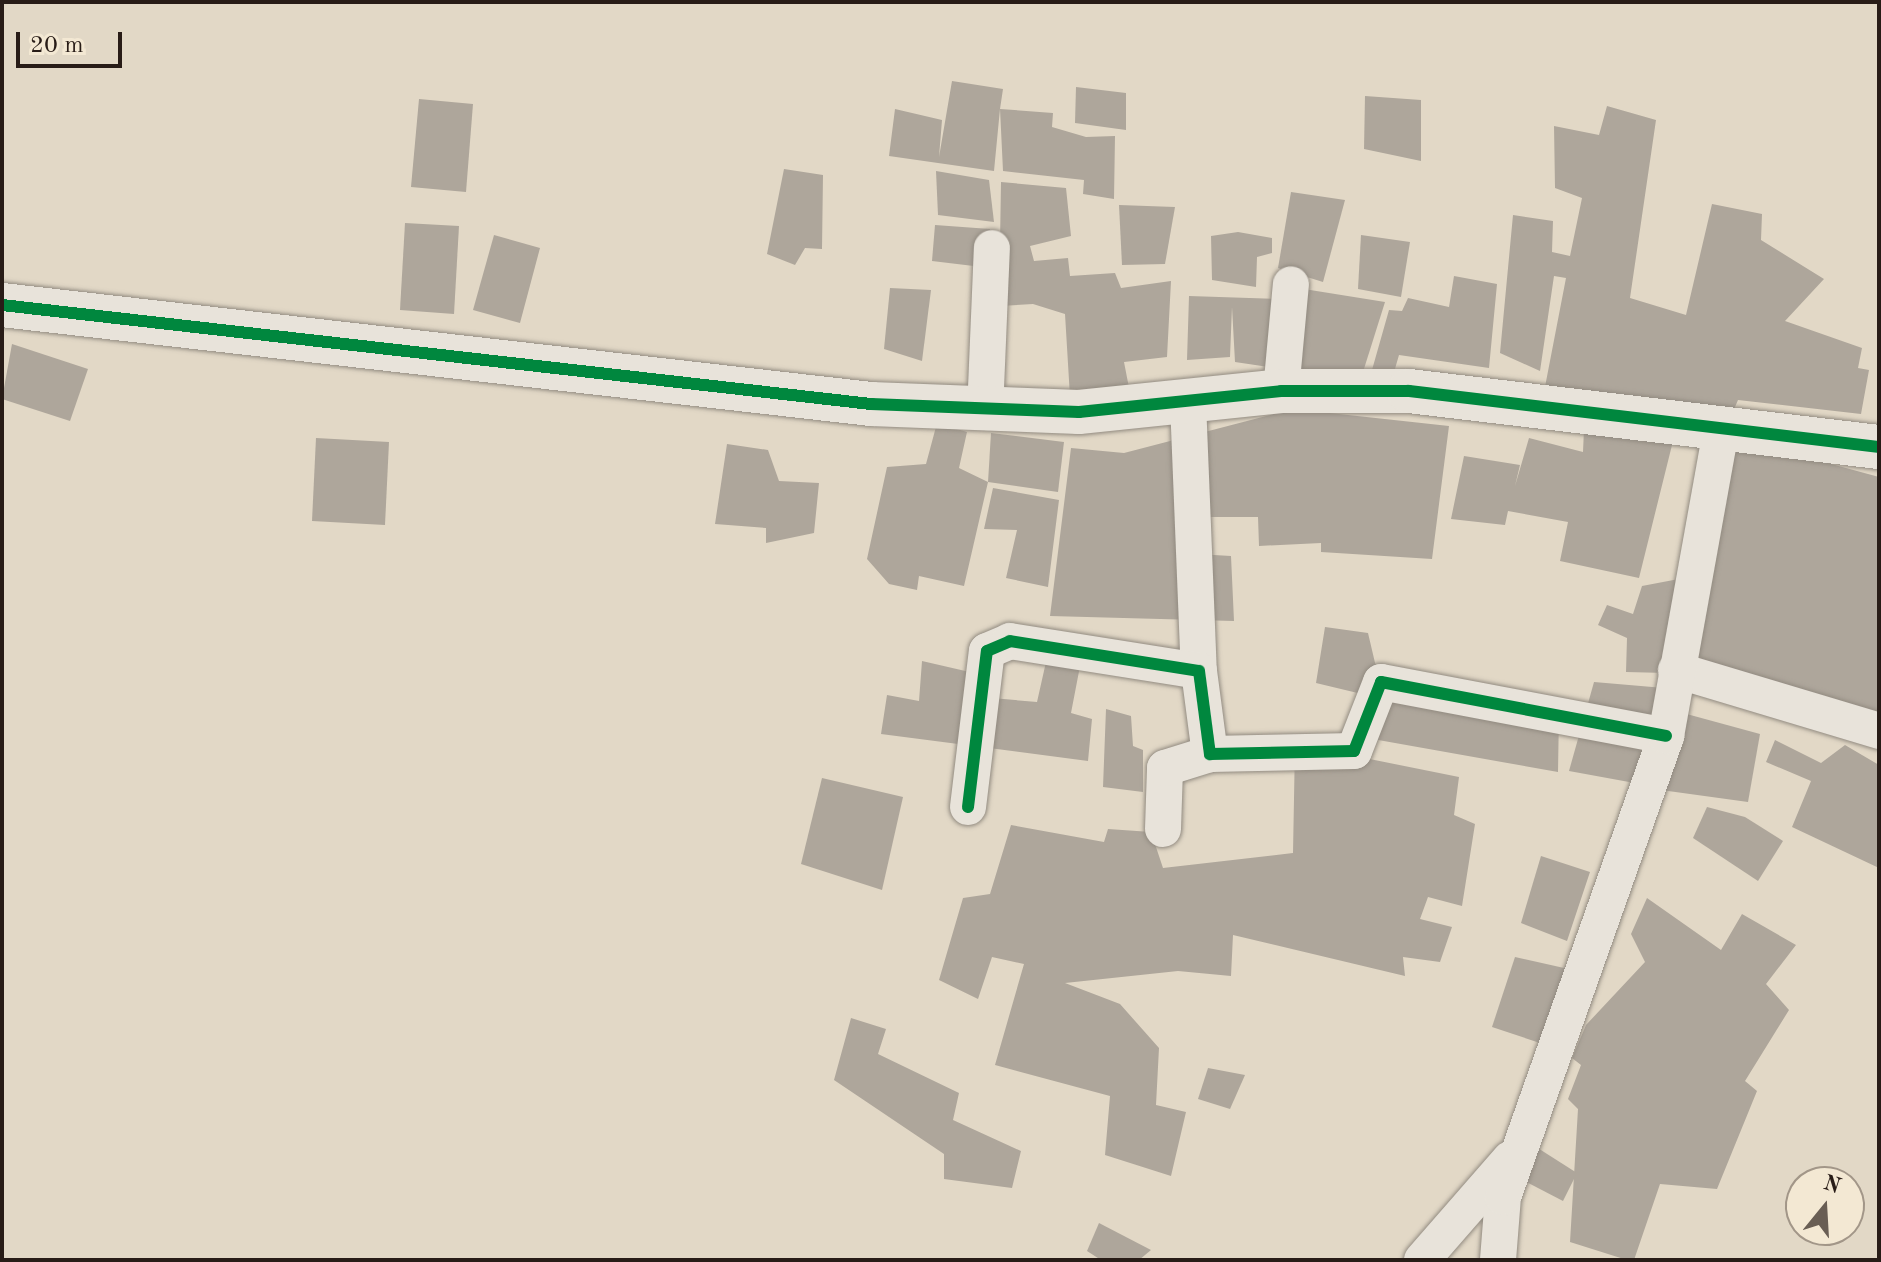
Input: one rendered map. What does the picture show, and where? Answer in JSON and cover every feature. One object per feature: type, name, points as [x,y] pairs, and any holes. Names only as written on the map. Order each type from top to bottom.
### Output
[{"type":"street","points":[[985,412],[992,248]]},
{"type":"street","points":[[1281,391],[1291,284]]},
{"type":"street","points":[[2,305],[744,391],[985,412],[1188,402],[1281,391],[1471,396],[1721,430],[1879,447]]},
{"type":"street","points":[[1188,402],[1199,671],[1210,754]]},
{"type":"street","points":[[1498,1260],[1503,1197],[1666,736],[1721,430]]},
{"type":"street","points":[[968,807],[985,659],[993,645],[1010,641],[1199,671]]},
{"type":"street","points":[[1676,670],[1879,731]]},
{"type":"street","points":[[1163,829],[1165,768],[1210,754],[1354,751],[1381,682],[1666,736]]},
{"type":"street","points":[[1422,1260],[1519,1150]]},
{"type":"building","points":[[952,81],[1003,89],[994,171],[889,156],[895,109],[942,120],[939,157]]},
{"type":"building","points":[[1076,87],[1126,93],[1126,130],[1075,123]]},
{"type":"building","points":[[1365,96],[1421,100],[1421,161],[1364,149]]},
{"type":"building","points":[[419,99],[473,104],[466,192],[411,187]]},
{"type":"building","points":[[1607,106],[1656,120],[1630,298],[1686,315],[1712,204],[1762,214],[1761,240],[1824,279],[1785,321],[1862,348],[1858,368],[1869,370],[1861,414],[1738,400],[1732,414],[1544,392],[1566,278],[1554,276],[1540,371],[1500,353],[1513,215],[1553,221],[1552,252],[1570,256],[1582,198],[1555,188],[1554,126],[1599,135]]},
{"type":"building","points":[[1000,109],[1053,113],[1052,127],[1086,137],[1115,136],[1114,199],[1083,194],[1084,180],[1003,171]]},
{"type":"building","points":[[784,169],[823,175],[822,249],[805,248],[795,265],[767,254]]},
{"type":"building","points":[[936,171],[989,180],[994,222],[938,215]]},
{"type":"building","points":[[1001,182],[1066,188],[1071,236],[1030,246],[1034,261],[1068,258],[1070,276],[1115,273],[1121,288],[1171,281],[1167,357],[1124,362],[1131,398],[1070,397],[1065,314],[1033,304],[999,306]]},
{"type":"building","points":[[1291,192],[1345,200],[1323,282],[1278,268]]},
{"type":"building","points":[[1119,205],[1175,207],[1165,264],[1122,265]]},
{"type":"building","points":[[405,223],[459,226],[454,314],[400,310]]},
{"type":"building","points":[[935,225],[990,229],[982,267],[932,261]]},
{"type":"building","points":[[1238,232],[1272,238],[1272,253],[1257,257],[1256,287],[1212,280],[1211,236]]},
{"type":"building","points":[[494,235],[540,248],[520,323],[473,310]]},
{"type":"building","points":[[1361,235],[1410,242],[1401,297],[1358,289]]},
{"type":"building","points":[[1454,276],[1497,284],[1489,368],[1399,355],[1390,386],[1370,377],[1389,310],[1402,311],[1408,298],[1449,307]]},
{"type":"building","points":[[890,288],[931,290],[922,361],[884,349]]},
{"type":"building","points":[[1304,289],[1385,302],[1363,372],[1291,372]]},
{"type":"building","points":[[1189,296],[1276,299],[1275,368],[1235,362],[1232,307],[1230,357],[1187,360]]},
{"type":"building","points":[[12,344],[88,369],[70,421],[2,399]]},
{"type":"building","points":[[1293,409],[1449,426],[1432,559],[1321,552],[1321,543],[1259,546],[1258,517],[1184,517],[1180,553],[1231,556],[1234,621],[1050,616],[1071,448],[1124,453]]},
{"type":"building","points":[[937,423],[967,432],[959,468],[988,482],[964,586],[919,576],[917,590],[889,584],[867,559],[887,467],[926,464]]},
{"type":"building","points":[[1584,429],[1673,441],[1639,578],[1560,561],[1568,522],[1508,511],[1505,525],[1451,519],[1464,456],[1520,465],[1515,486],[1529,438],[1583,452]]},
{"type":"building","points":[[991,433],[1064,442],[1058,492],[988,482]]},
{"type":"building","points":[[316,438],[389,442],[385,525],[312,521]]},
{"type":"building","points":[[727,444],[768,450],[779,481],[819,483],[814,533],[766,543],[766,528],[715,524]]},
{"type":"building","points":[[1732,447],[1802,456],[1879,477],[1879,726],[1695,659]]},
{"type":"building","points":[[993,488],[1059,500],[1048,587],[1006,578],[1017,530],[984,529]]},
{"type":"building","points":[[1684,578],[1666,673],[1626,672],[1627,638],[1598,625],[1607,605],[1633,614],[1642,586]]},
{"type":"building","points":[[1325,627],[1368,633],[1376,667],[1559,713],[1558,772],[1367,738],[1366,695],[1316,683]]},
{"type":"building","points":[[1048,653],[1081,661],[1071,713],[1092,719],[1088,761],[881,734],[887,695],[919,701],[922,661],[974,673],[992,698],[1037,702]]},
{"type":"building","points":[[1594,682],[1664,688],[1640,784],[1569,771]]},
{"type":"building","points":[[1106,709],[1131,716],[1133,746],[1143,750],[1143,792],[1103,787]]},
{"type":"building","points":[[1683,713],[1760,734],[1748,802],[1661,790]]},
{"type":"building","points":[[1775,740],[1821,763],[1845,745],[1879,765],[1879,868],[1792,827],[1811,781],[1766,762]]},
{"type":"building","points":[[1295,744],[1459,777],[1454,815],[1475,824],[1462,906],[1428,897],[1420,919],[1452,927],[1440,962],[1403,957],[1405,976],[1233,935],[1231,976],[1178,971],[1065,983],[1120,1004],[1159,1048],[1156,1105],[1186,1112],[1171,1176],[1105,1155],[1110,1096],[995,1065],[1024,964],[992,957],[978,999],[939,980],[963,898],[990,894],[1011,825],[1104,842],[1108,829],[1151,832],[1163,868],[1293,853]]},
{"type":"building","points":[[822,778],[903,797],[882,890],[801,864]]},
{"type":"building","points":[[1707,807],[1745,817],[1783,841],[1758,881],[1693,838]]},
{"type":"building","points":[[1541,856],[1590,872],[1567,941],[1521,923]]},
{"type":"building","points":[[1647,898],[1721,950],[1742,914],[1796,945],[1766,984],[1789,1010],[1745,1081],[1757,1091],[1717,1189],[1660,1184],[1634,1260],[1627,1260],[1570,1242],[1578,1109],[1568,1099],[1581,1065],[1572,1058],[1586,1025],[1645,962],[1631,934]]},
{"type":"building","points":[[1515,957],[1573,970],[1549,1046],[1492,1027]]},
{"type":"building","points":[[851,1018],[886,1029],[878,1054],[959,1093],[953,1120],[1021,1151],[1012,1188],[944,1179],[944,1154],[834,1080]]},
{"type":"building","points":[[1208,1068],[1245,1075],[1230,1109],[1198,1099]]},
{"type":"building","points":[[1533,1145],[1577,1173],[1563,1201],[1511,1174]]},
{"type":"building","points":[[1099,1223],[1151,1250],[1139,1260],[1101,1260],[1087,1251]]},
{"type":"cycle path","points":[[2,305],[871,404],[1079,412],[1281,391],[1409,391],[1879,447]]},
{"type":"cycle path","points":[[968,807],[987,651],[1010,641],[1199,671],[1210,754],[1354,751],[1381,682],[1666,736]]}]
